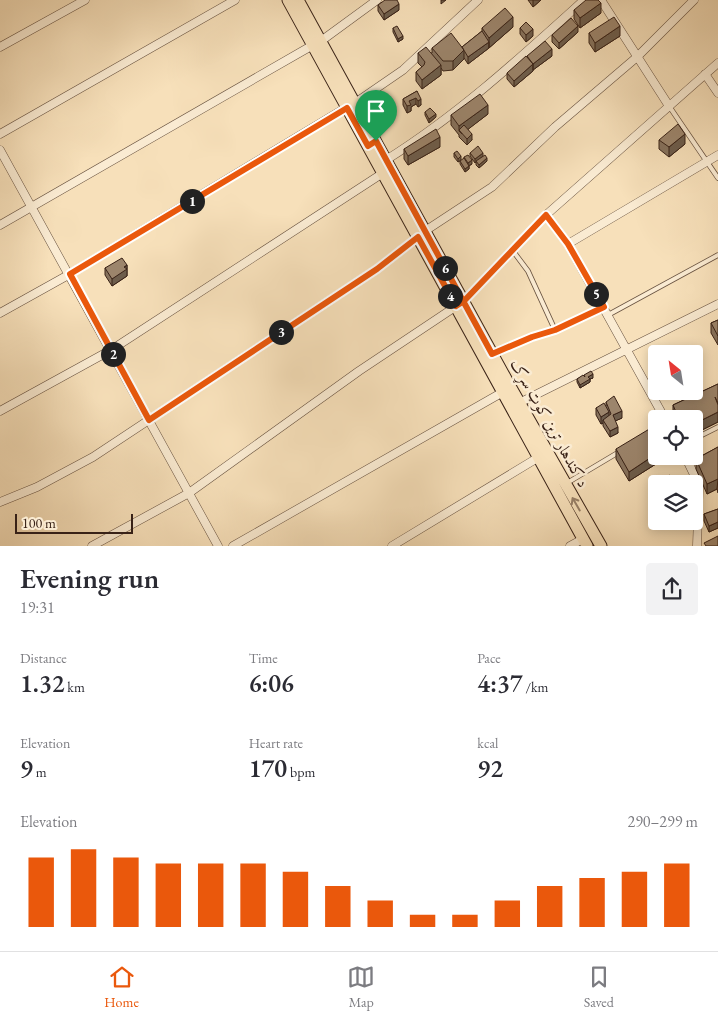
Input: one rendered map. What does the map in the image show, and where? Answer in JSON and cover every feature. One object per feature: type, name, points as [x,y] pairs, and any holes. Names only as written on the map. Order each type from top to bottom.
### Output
[{"type":"main road","name":"د کندهار ترين کوټ سړک","points":[[288,0],[317,43]]},
{"type":"main road","name":"د کندهار ترين کوټ سړک","points":[[298,0],[317,43],[372,143],[383,173],[422,234]]},
{"type":"main road","name":"د کندهار ترين کوټ سړک","points":[[372,143],[386,160],[503,392],[585,542]]},
{"type":"main road","name":"د کندهار ترين کوټ سړک","points":[[460,304],[492,354],[600,546]]},
{"type":"street","points":[[0,47],[85,0]]},
{"type":"street","points":[[0,134],[235,0]]},
{"type":"street","points":[[0,225],[317,43],[377,0]]},
{"type":"street","points":[[0,313],[70,274],[351,105],[403,70],[478,0]]},
{"type":"street","points":[[386,160],[422,137],[496,78],[584,0]]},
{"type":"street","points":[[601,0],[668,106]]},
{"type":"street","points":[[0,502],[37,487],[93,457],[377,269],[422,234],[492,187],[555,127],[637,57],[694,0]]},
{"type":"street","points":[[92,546],[189,493],[359,371],[460,304],[546,215],[718,63]]},
{"type":"street","points":[[705,74],[718,93]]},
{"type":"street","points":[[0,150],[70,274],[218,546]]},
{"type":"street","points":[[568,244],[718,155]]},
{"type":"street","points":[[0,411],[111,350],[383,173]]},
{"type":"street","points":[[546,215],[568,244],[660,410]]},
{"type":"street","points":[[519,403],[718,304]]},
{"type":"street","points":[[233,546],[503,392]]},
{"type":"street","points":[[392,546],[539,457]]},
{"type":"street","points":[[689,465],[699,485],[697,546]]},
{"type":"street","points":[[570,546],[585,542]]},
{"type":"lane","points":[[668,106],[718,178]]},
{"type":"lane","points":[[513,251],[528,271],[555,330]]},
{"type":"lane","points":[[608,315],[718,255]]},
{"type":"lane","points":[[492,354],[532,337],[555,330],[604,307]]},
{"type":"lane","points":[[703,434],[718,427]]},
{"type":"lane","points":[[565,484],[622,450]]},
{"type":"building","points":[[385,0],[397,0],[399,4],[384,14],[378,5]]},
{"type":"building","points":[[586,0],[598,0],[601,3],[580,18],[574,10]]},
{"type":"building","points":[[505,8],[513,17],[489,38],[482,28]]},
{"type":"building","points":[[614,17],[620,26],[595,43],[589,33]]},
{"type":"building","points":[[571,18],[578,26],[559,43],[552,35]]},
{"type":"building","points":[[526,22],[533,29],[526,35],[520,28]]},
{"type":"building","points":[[397,26],[403,36],[398,39],[393,28]]},
{"type":"building","points":[[482,31],[489,42],[468,57],[462,47]]},
{"type":"building","points":[[451,33],[464,50],[453,61],[443,61],[432,48]]},
{"type":"building","points":[[545,41],[552,49],[533,64],[527,56]]},
{"type":"building","points":[[426,47],[441,65],[422,80],[416,72],[425,62],[418,53]]},
{"type":"building","points":[[526,56],[533,64],[514,81],[507,73]]},
{"type":"building","points":[[417,91],[421,99],[418,101],[416,98],[409,101],[411,105],[407,106],[403,99]]},
{"type":"building","points":[[480,94],[488,105],[459,126],[451,115]]},
{"type":"building","points":[[430,108],[436,114],[429,119],[425,112]]},
{"type":"building","points":[[678,124],[685,134],[669,147],[659,140]]},
{"type":"building","points":[[464,125],[472,134],[467,139],[459,130]]},
{"type":"building","points":[[436,129],[440,137],[408,156],[404,149]]},
{"type":"building","points":[[478,146],[483,153],[475,159],[470,153]]},
{"type":"building","points":[[457,151],[461,156],[458,159],[454,153]]},
{"type":"building","points":[[468,155],[472,160],[468,163],[464,157]]},
{"type":"building","points":[[485,155],[487,158],[479,165],[476,161]]},
{"type":"building","points":[[464,158],[469,166],[465,169],[460,161]]},
{"type":"building","points":[[122,258],[127,265],[124,267],[127,269],[112,279],[105,268]]},
{"type":"building","points":[[718,320],[718,336],[711,323]]},
{"type":"building","points":[[591,371],[593,374],[588,377],[590,379],[580,385],[577,379],[583,375],[585,377],[584,375]]},
{"type":"building","points":[[718,384],[718,403],[715,397],[718,412],[703,420],[703,410],[675,410],[673,405],[684,400],[703,400],[703,391]]},
{"type":"building","points":[[614,396],[622,411],[613,415],[618,427],[610,431],[603,420],[611,414],[606,402]]},
{"type":"building","points":[[604,403],[609,412],[601,417],[596,408]]},
{"type":"building","points":[[648,430],[648,459],[629,472],[616,449]]},
{"type":"building","points":[[718,447],[718,479],[707,484],[699,465],[703,465],[703,455]]},
{"type":"building","points":[[718,509],[718,522],[709,526],[704,514]]},
{"type":"building","points":[[718,536],[718,546],[706,546],[704,543]]},
{"type":"route","points":[[376,141],[368,146],[347,108],[70,274],[149,420],[377,269],[418,237],[456,306],[464,301],[546,215],[568,244],[604,307],[555,330],[532,337],[492,354],[464,301],[376,141]]}]
